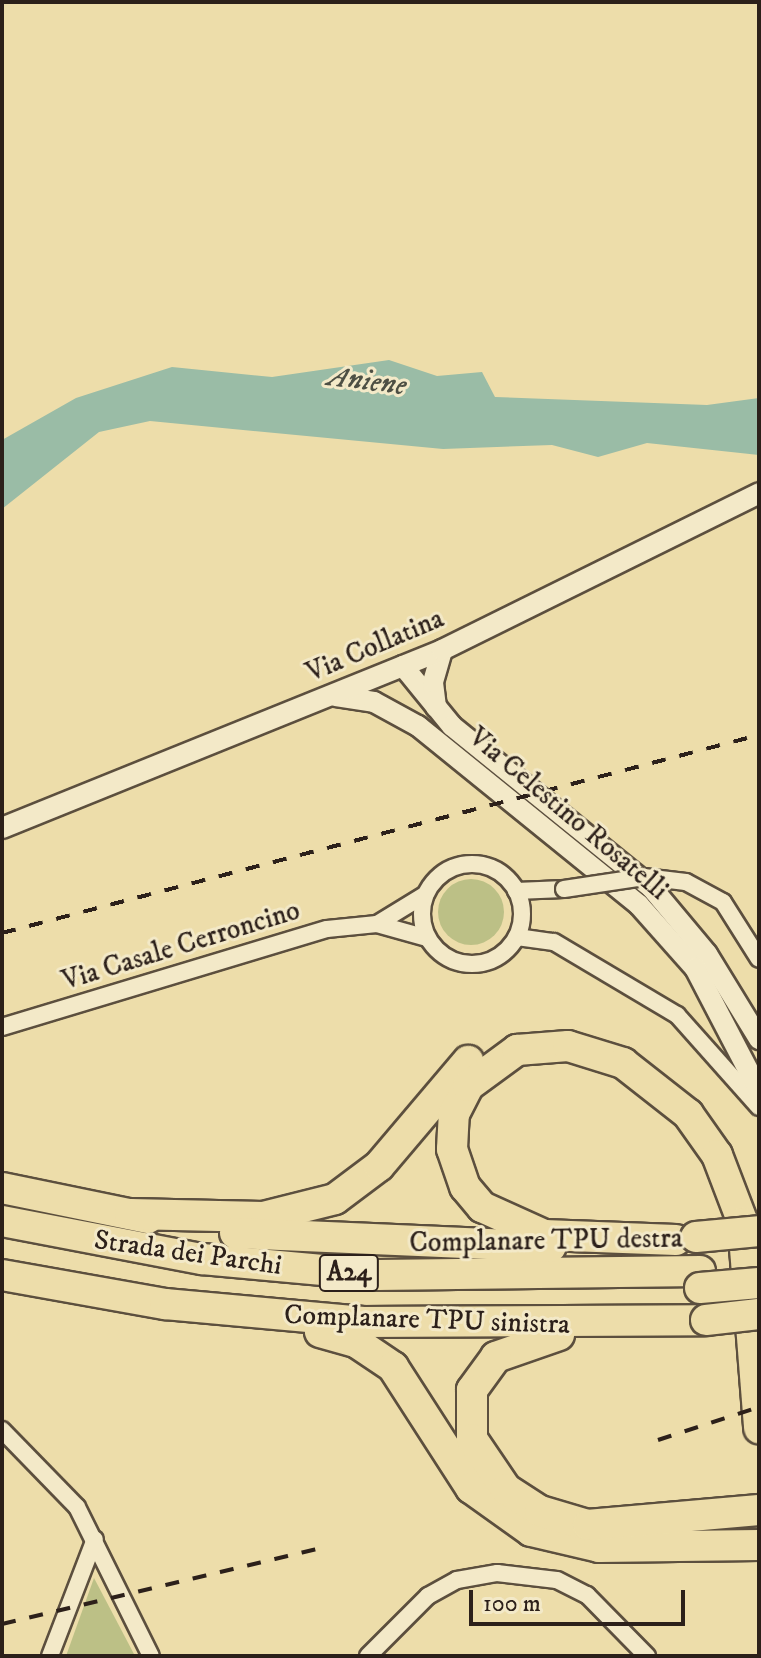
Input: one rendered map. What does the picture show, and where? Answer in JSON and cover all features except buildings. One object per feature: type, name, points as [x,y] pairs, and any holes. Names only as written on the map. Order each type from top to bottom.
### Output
[{"type":"highway","points":[[130,1214],[263,1217],[325,1203],[372,1174],[482,1048],[514,1034],[551,1031],[612,1043],[689,1092],[732,1148],[759,1220]]},
{"type":"highway","points":[[686,1239],[544,1235],[482,1207],[462,1181],[451,1140],[468,1086],[517,1050],[568,1046],[623,1063],[688,1114],[723,1168],[746,1236],[759,1428]]},
{"type":"highway","name":"Complanare TPU destra","points":[[2,1188],[266,1237],[390,1244],[686,1239],[759,1231]]},
{"type":"highway","name":"Strada dei Parchi","points":[[2,1221],[202,1259],[377,1275],[759,1283]]},
{"type":"highway","name":"Strada dei Parchi","points":[[2,1240],[185,1274],[380,1293],[700,1280],[759,1266]]},
{"type":"highway","name":"Complanare TPU sinistra","points":[[2,1275],[165,1304],[363,1322],[626,1324],[759,1314]]},
{"type":"highway","points":[[165,1304],[218,1320],[327,1333],[369,1349],[414,1392],[477,1495],[538,1534],[608,1548],[759,1545]]},
{"type":"highway","points":[[626,1324],[540,1339],[488,1364],[469,1408],[483,1462],[528,1505],[588,1525],[759,1510]]},
{"type":"street","name":"Via Collatina","points":[[2,828],[442,650],[759,493]]},
{"type":"street","name":"Via Celestino Rosatelli","points":[[437,711],[433,682],[442,650]]},
{"type":"street","name":"Via Celestino Rosatelli","points":[[403,666],[437,711],[651,887],[707,954],[759,1039]]},
{"type":"street","name":"Via Celestino Rosatelli","points":[[403,666],[415,705],[441,743]]},
{"type":"street","name":"Via Celestino Rosatelli","points":[[332,695],[380,705],[441,743],[639,905],[695,968],[759,1091]]},
{"type":"street","name":"Via Casale Cerroncino","points":[[377,924],[426,894],[447,871],[477,865],[516,891]]},
{"type":"street","points":[[759,959],[723,902],[686,882],[644,877],[564,889],[516,891],[517,937],[554,942],[677,1015],[759,1107]]},
{"type":"street","points":[[426,894],[427,938]]},
{"type":"street","name":"Via Casale Cerroncino","points":[[2,1027],[327,929],[377,924],[427,938],[439,952],[472,964],[490,961],[517,937]]},
{"type":"street","points":[[2,1430],[34,1455],[95,1539],[151,1656]]},
{"type":"street","points":[[50,1656],[95,1539]]},
{"type":"street","points":[[368,1656],[428,1596],[457,1580],[497,1573],[557,1580],[587,1595],[647,1656]]},
{"type":"green space","points":[[471,879],[484,881],[494,889],[502,899],[502,925],[494,935],[484,943],[471,945],[458,943],[448,935],[440,925],[438,912],[440,899],[448,889],[458,881]]},
{"type":"green space","points":[[94,1578],[135,1656],[66,1656]]},
{"type":"water","name":"Aniene","points":[[389,360],[437,376],[482,372],[495,397],[707,405],[759,398],[759,455],[647,443],[598,457],[552,445],[443,449],[150,421],[99,432],[2,509],[2,440],[76,398],[172,367],[272,377]]},
{"type":"railway","points":[[2,933],[759,735]]},
{"type":"railway","points":[[658,1440],[759,1407]]},
{"type":"railway","points":[[2,1624],[321,1548]]}]
